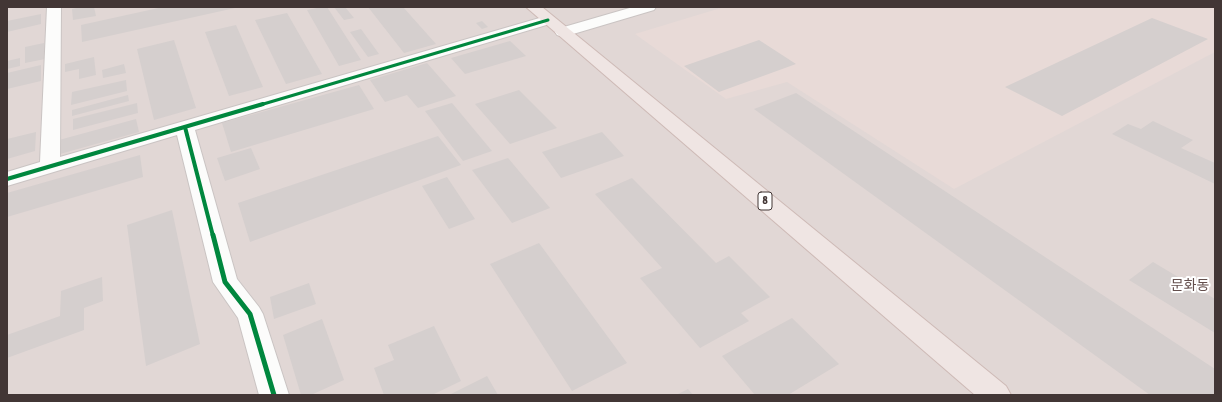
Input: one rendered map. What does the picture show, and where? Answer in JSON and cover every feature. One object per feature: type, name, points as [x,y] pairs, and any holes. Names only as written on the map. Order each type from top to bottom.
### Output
[{"type":"main road","name":"8","points":[[548,20],[996,395]]},
{"type":"street","points":[[50,166],[54,7]]},
{"type":"street","points":[[7,179],[185,128],[548,20],[649,7]]},
{"type":"street","points":[[185,128],[225,282],[250,314],[274,395]]},
{"type":"shaded area","points":[[7,7],[1215,7],[1215,395],[7,395]]},
{"type":"shaded area","points":[[724,7],[1215,7],[1215,52],[954,189],[787,82],[726,99],[635,34]]},
{"type":"building","points":[[80,7],[94,7],[96,16],[73,20],[72,9]]},
{"type":"building","points":[[163,7],[235,8],[82,42],[81,25]]},
{"type":"building","points":[[327,7],[361,60],[339,66],[307,10]]},
{"type":"building","points":[[334,7],[345,7],[354,18],[344,20]]},
{"type":"building","points":[[368,7],[403,7],[436,44],[404,53]]},
{"type":"building","points":[[287,13],[322,74],[286,84],[255,20]]},
{"type":"building","points":[[41,14],[41,24],[7,32],[7,21]]},
{"type":"building","points":[[1152,18],[1208,39],[1062,116],[1005,87]]},
{"type":"building","points":[[482,21],[488,27],[482,29],[476,23]]},
{"type":"building","points":[[236,25],[263,87],[229,96],[205,32]]},
{"type":"building","points":[[361,29],[379,54],[368,57],[350,32]]},
{"type":"building","points":[[174,40],[196,108],[154,120],[137,49]]},
{"type":"building","points":[[759,40],[796,64],[719,92],[684,66]]},
{"type":"building","points":[[510,41],[526,56],[465,74],[451,58]]},
{"type":"building","points":[[44,43],[45,59],[25,63],[25,47]]},
{"type":"building","points":[[94,57],[96,75],[79,79],[79,69],[65,72],[65,64]]},
{"type":"building","points":[[20,58],[20,66],[7,69],[7,61]]},
{"type":"building","points":[[427,63],[456,96],[418,108],[407,95],[385,102],[370,80]]},
{"type":"building","points":[[124,64],[126,73],[103,78],[102,70]]},
{"type":"building","points":[[41,65],[41,81],[7,89],[7,73]]},
{"type":"building","points":[[126,80],[127,91],[71,105],[72,92]]},
{"type":"building","points":[[359,85],[374,109],[231,152],[222,123]]},
{"type":"building","points":[[519,90],[557,128],[510,144],[475,104]]},
{"type":"building","points":[[796,93],[1215,369],[1215,395],[1150,395],[754,109]]},
{"type":"building","points":[[128,95],[129,101],[72,116],[72,110]]},
{"type":"building","points":[[137,103],[138,113],[73,130],[73,119]]},
{"type":"building","points":[[452,103],[492,151],[463,161],[425,111]]},
{"type":"building","points":[[136,119],[139,132],[60,154],[59,140]]},
{"type":"building","points":[[1153,121],[1193,140],[1181,148],[1215,163],[1215,184],[1112,134],[1128,124],[1141,129]]},
{"type":"building","points":[[36,132],[35,151],[7,159],[7,139]]},
{"type":"building","points":[[602,132],[624,156],[561,178],[542,152]]},
{"type":"building","points":[[438,136],[461,165],[250,242],[238,203]]},
{"type":"building","points":[[251,148],[260,169],[225,181],[217,158]]},
{"type":"building","points":[[140,155],[143,177],[7,217],[7,193]]},
{"type":"building","points":[[508,158],[550,208],[512,223],[472,170]]},
{"type":"building","points":[[447,177],[475,219],[449,229],[422,186]]},
{"type":"building","points":[[632,178],[716,263],[729,256],[770,297],[741,313],[749,321],[700,348],[640,278],[662,268],[595,194]]},
{"type":"building","points":[[172,210],[200,344],[146,366],[127,225]]},
{"type":"building","points":[[539,243],[627,363],[572,391],[490,264]]},
{"type":"building","points":[[1153,262],[1215,299],[1215,333],[1129,280]]},
{"type":"building","points":[[102,277],[103,301],[84,308],[84,330],[7,358],[7,335],[60,316],[61,291]]},
{"type":"building","points":[[309,283],[316,304],[274,319],[270,297]]},
{"type":"building","points":[[792,318],[839,364],[788,395],[755,395],[722,356]]},
{"type":"building","points":[[322,319],[344,380],[311,395],[301,395],[283,335]]},
{"type":"building","points":[[434,326],[461,381],[432,395],[384,395],[374,368],[394,360],[388,345]]},
{"type":"building","points":[[487,376],[498,395],[449,395]]},
{"type":"building","points":[[688,389],[693,395],[676,395]]},
{"type":"cycle path","points":[[7,179],[548,20]]},
{"type":"cycle path","points":[[185,127],[225,282],[250,314],[274,395]]},
{"type":"district","name":"문화동","points":[[1190,286]]}]
